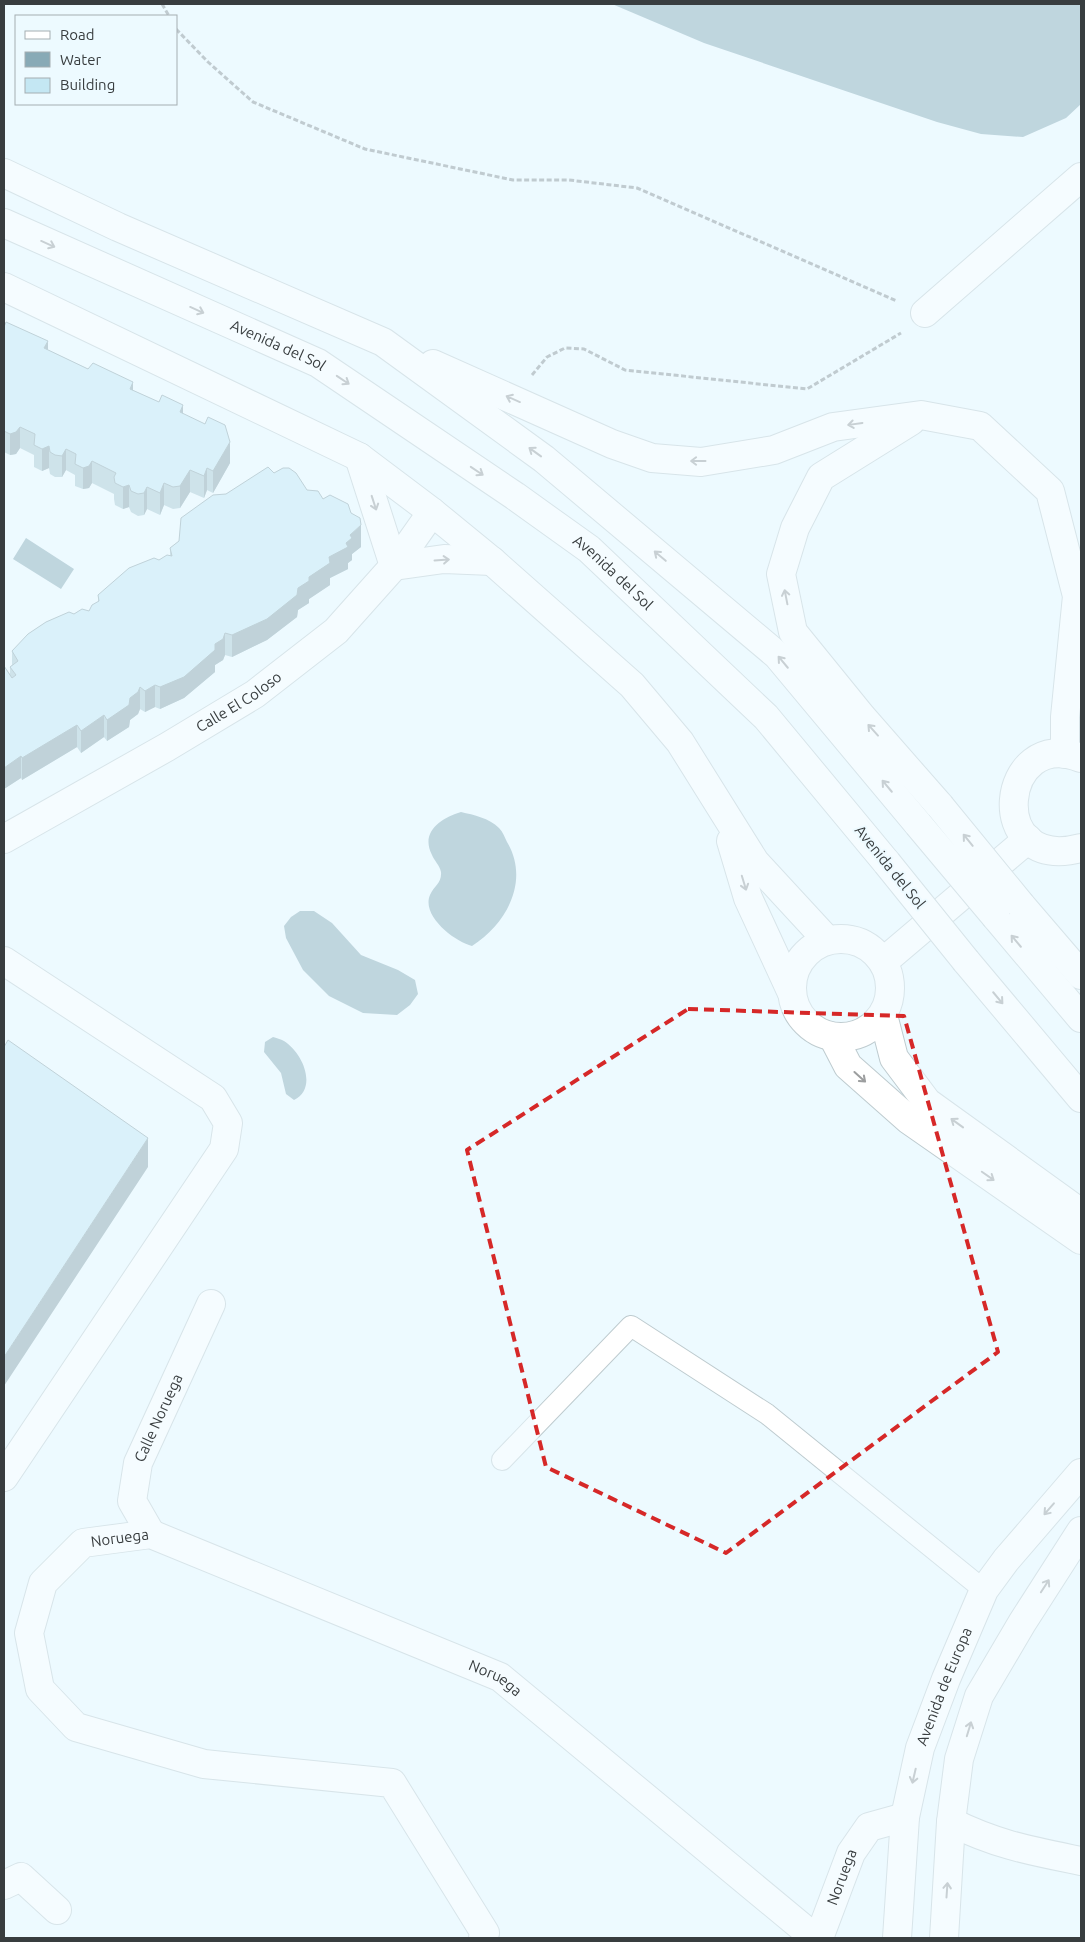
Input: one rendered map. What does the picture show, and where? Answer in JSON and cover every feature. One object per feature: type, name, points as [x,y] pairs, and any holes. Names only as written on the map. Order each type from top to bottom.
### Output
[{"type":"street","points":[[4,173],[118,227],[612,444],[652,458],[700,462],[765,452],[833,427],[921,415],[980,426],[1050,491],[1077,596],[1065,717],[1073,756],[1050,755],[1036,761],[1024,771],[1016,784],[1013,798],[1014,814],[1019,828],[1028,839],[1040,848],[1077,855]]},
{"type":"street","points":[[925,313],[1081,177]]},
{"type":"street","name":"Avenida del Sol","points":[[4,223],[318,363],[582,544],[766,717],[1081,1098]]},
{"type":"street","points":[[4,287],[359,457],[432,512],[492,561],[632,685],[680,742],[720,803],[755,862],[827,940]]},
{"type":"street","points":[[383,342],[544,459],[777,654],[1081,1018]]},
{"type":"street","points":[[921,415],[821,477],[795,528],[782,574],[793,632],[862,717],[940,806],[1081,975]]},
{"type":"street","points":[[359,457],[394,566],[444,559],[492,561]]},
{"type":"street","name":"Calle El Coloso","points":[[4,839],[167,747],[255,694],[336,631],[394,566],[432,512]]},
{"type":"street","points":[[720,803],[748,898],[791,991],[797,1010],[809,1026],[820,1034],[832,1037],[847,1038],[861,1034],[874,1026],[883,1015],[889,1002],[891,988],[883,962],[873,950],[859,942],[843,938],[827,940],[812,948],[800,960],[793,975],[791,991]]},
{"type":"street","points":[[883,962],[1028,839]]},
{"type":"street","points":[[4,961],[213,1098],[228,1123],[224,1149],[4,1477]]},
{"type":"street","points":[[883,1015],[894,1058],[928,1102],[1081,1213]]},
{"type":"street","points":[[832,1037],[848,1066],[908,1120],[1081,1240]]},
{"type":"street","name":"Calle Noruega","points":[[151,1534],[132,1500],[138,1462],[211,1304]]},
{"type":"street","name":"Avenida de Europa","points":[[897,1938],[905,1817],[920,1748],[946,1679],[984,1590],[1006,1560],[1081,1472]]},
{"type":"street","points":[[944,1938],[952,1822],[960,1759],[979,1696],[1022,1622],[1081,1532]]},
{"type":"street","name":"Noruega","points":[[483,1938],[485,1933],[392,1783],[204,1764],[76,1727],[40,1689],[29,1633],[43,1583],[83,1543],[151,1534],[500,1677],[817,1938],[851,1853],[869,1826],[905,1817]]},
{"type":"street","points":[[952,1822],[982,1837],[1007,1846],[1081,1861]]},
{"type":"street","points":[[4,1885],[21,1877],[56,1910]]},
{"type":"lane","points":[[502,1460],[630,1326],[767,1414],[984,1590]]},
{"type":"path","points":[[162,4],[168,15]]},
{"type":"path","points":[[178,31],[208,62],[253,102],[365,148],[513,180],[569,180],[637,188],[925,313],[896,337],[808,389],[625,370],[584,349],[565,348],[547,357],[528,380]]},
{"type":"highlighted area","points":[[688,1009],[904,1016],[998,1352],[726,1553],[546,1467],[467,1150]]},
{"type":"water","points":[[612,4],[1081,4],[1081,104],[1066,118],[1023,137],[981,134],[937,122],[704,43]]},
{"type":"water","points":[[26,538],[74,569],[61,589],[13,559]]},
{"type":"water","points":[[461,812],[486,819],[499,828],[514,856],[516,871],[515,886],[505,913],[484,937],[472,946],[465,944],[441,927],[430,911],[429,903],[430,895],[441,876],[441,872],[429,847],[431,833],[440,822]]},
{"type":"water","points":[[300,911],[314,911],[332,923],[361,955],[398,970],[415,980],[418,994],[410,1005],[397,1015],[363,1013],[329,996],[303,970],[286,938],[284,926],[291,917]]},
{"type":"water","points":[[273,1037],[283,1040],[291,1046],[305,1070],[305,1087],[301,1095],[294,1100],[286,1094],[281,1073],[264,1052],[265,1042]]},
{"type":"building","points":[[6,322],[48,341],[44,348],[88,369],[93,363],[133,382],[130,389],[159,402],[162,395],[183,405],[180,412],[205,424],[208,417],[225,425],[230,442],[213,471],[207,468],[204,476],[190,470],[180,486],[173,487],[164,483],[160,493],[147,487],[144,493],[138,494],[131,491],[129,485],[123,487],[115,483],[114,477],[116,473],[92,461],[89,466],[83,468],[75,464],[76,454],[66,449],[62,456],[50,452],[49,446],[42,449],[34,445],[35,434],[20,427],[16,432],[10,434],[4,431],[4,327]]},
{"type":"building","points":[[268,467],[274,473],[283,468],[289,468],[296,473],[307,490],[318,491],[323,499],[330,495],[348,504],[351,513],[360,518],[361,525],[350,535],[352,538],[346,543],[348,547],[329,557],[330,563],[309,577],[309,581],[298,588],[297,595],[267,619],[232,635],[225,633],[223,639],[215,644],[215,650],[184,677],[160,687],[155,685],[145,691],[140,687],[138,692],[130,698],[129,705],[107,720],[104,715],[81,731],[77,725],[22,758],[21,756],[4,768],[4,666],[12,678],[16,675],[10,667],[18,661],[12,651],[28,634],[46,622],[69,612],[74,614],[82,609],[89,611],[92,605],[99,601],[98,595],[129,568],[154,558],[159,560],[167,555],[172,556],[170,548],[179,541],[181,518],[213,495],[226,494]]},
{"type":"building","points":[[8,1040],[148,1138],[4,1357],[4,1047]]}]
